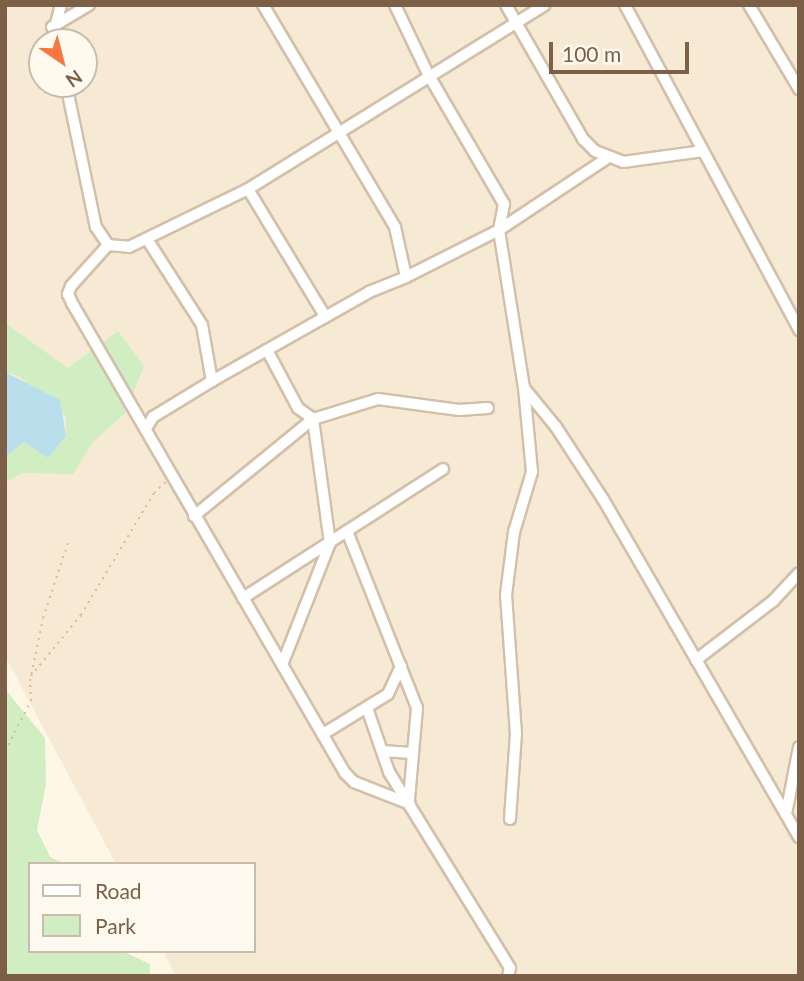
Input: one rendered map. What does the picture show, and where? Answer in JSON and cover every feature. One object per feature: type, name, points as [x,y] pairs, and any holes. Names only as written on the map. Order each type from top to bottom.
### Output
[{"type":"street","points":[[52,27],[61,5]]},
{"type":"street","points":[[52,27],[89,5]]},
{"type":"street","points":[[263,5],[395,227],[406,277]]},
{"type":"street","points":[[395,5],[428,74],[504,204],[499,230],[524,388],[533,472],[514,532],[506,595],[516,734],[510,819]]},
{"type":"street","points":[[506,5],[583,139],[606,159],[623,162],[703,151]]},
{"type":"street","points":[[108,245],[129,247],[248,189],[339,135],[428,74],[545,5]]},
{"type":"street","points":[[625,5],[799,330]]},
{"type":"street","points":[[749,5],[799,89]]},
{"type":"street","points":[[69,98],[96,227],[108,245]]},
{"type":"street","points":[[147,426],[153,417],[326,316],[499,230],[606,159]]},
{"type":"street","points":[[248,189],[326,316]]},
{"type":"street","points":[[147,239],[202,326],[212,381]]},
{"type":"street","points":[[108,245],[68,294],[147,426],[194,516],[354,782],[410,804]]},
{"type":"street","points":[[267,350],[299,408],[313,419],[330,543],[282,665]]},
{"type":"street","points":[[524,388],[556,426],[603,499],[799,837]]},
{"type":"street","points":[[194,516],[313,419],[378,399],[458,410],[488,408]]},
{"type":"street","points":[[243,597],[443,469]]},
{"type":"street","points":[[346,531],[417,708],[410,804]]},
{"type":"street","points":[[696,660],[773,601],[799,573]]},
{"type":"street","points":[[323,734],[388,694],[401,666]]},
{"type":"street","points":[[367,708],[389,772],[510,968],[508,976]]},
{"type":"street","points":[[786,814],[799,747]]},
{"type":"street","points":[[382,751],[412,753]]},
{"type":"path","points":[[31,676],[81,615],[154,493],[173,476]]},
{"type":"path","points":[[5,751],[31,701],[31,676],[43,618],[68,543]]},
{"type":"shaded area","points":[[5,5],[799,5],[799,976],[176,976],[164,953],[256,953],[256,862],[115,862],[5,656]]},
{"type":"green space","points":[[5,323],[68,368],[118,331],[144,366],[125,413],[92,443],[73,474],[23,473],[5,482],[5,457],[24,442],[48,458],[66,436],[66,416],[19,376],[5,372]]},
{"type":"green space","points":[[5,689],[45,738],[46,784],[37,830],[50,857],[61,862],[28,862],[28,953],[126,953],[150,964],[150,976],[6,976]]},
{"type":"water","points":[[5,372],[60,400],[66,436],[48,458],[24,442],[5,457]]}]
